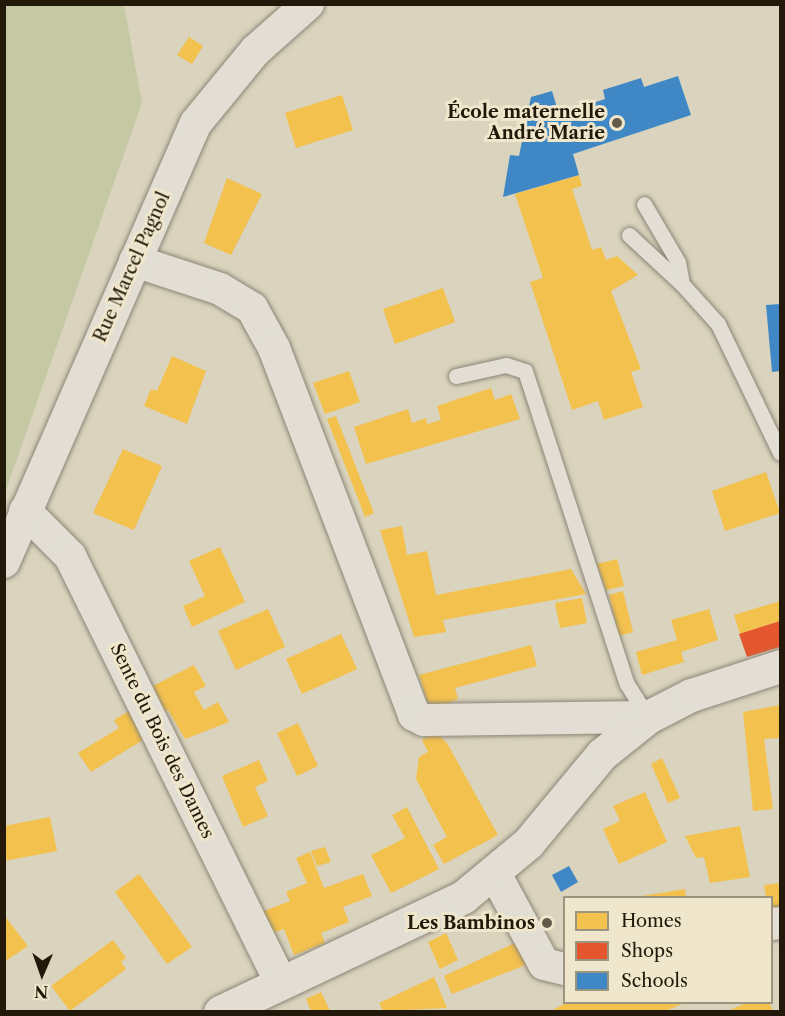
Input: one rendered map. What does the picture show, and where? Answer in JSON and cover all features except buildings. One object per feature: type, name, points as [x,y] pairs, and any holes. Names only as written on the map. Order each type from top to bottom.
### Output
[{"type":"street","name":"Rue Marcel Pagnol","points":[[4,562],[195,123],[255,51],[308,4]]},
{"type":"street","points":[[135,261],[220,289],[252,308],[274,348],[405,699],[424,720],[648,717]]},
{"type":"street","name":"Sente du Bois des Dames","points":[[25,511],[70,556],[281,983]]},
{"type":"street","points":[[220,1011],[430,918],[495,874],[602,754],[648,717],[691,695],[780,666]]},
{"type":"street","points":[[495,874],[544,964],[563,969]]},
{"type":"lane","points":[[644,204],[678,262],[682,284]]},
{"type":"lane","points":[[629,235],[682,284],[718,324],[780,453]]},
{"type":"lane","points":[[456,376],[506,366],[525,371],[627,684],[648,717]]},
{"type":"green space","points":[[5,4],[124,5],[142,103],[5,493]]},
{"type":"place","name":"École maternelle André Marie","points":[[617,123]]},
{"type":"place","name":"Les Bambinos","points":[[547,923]]}]
